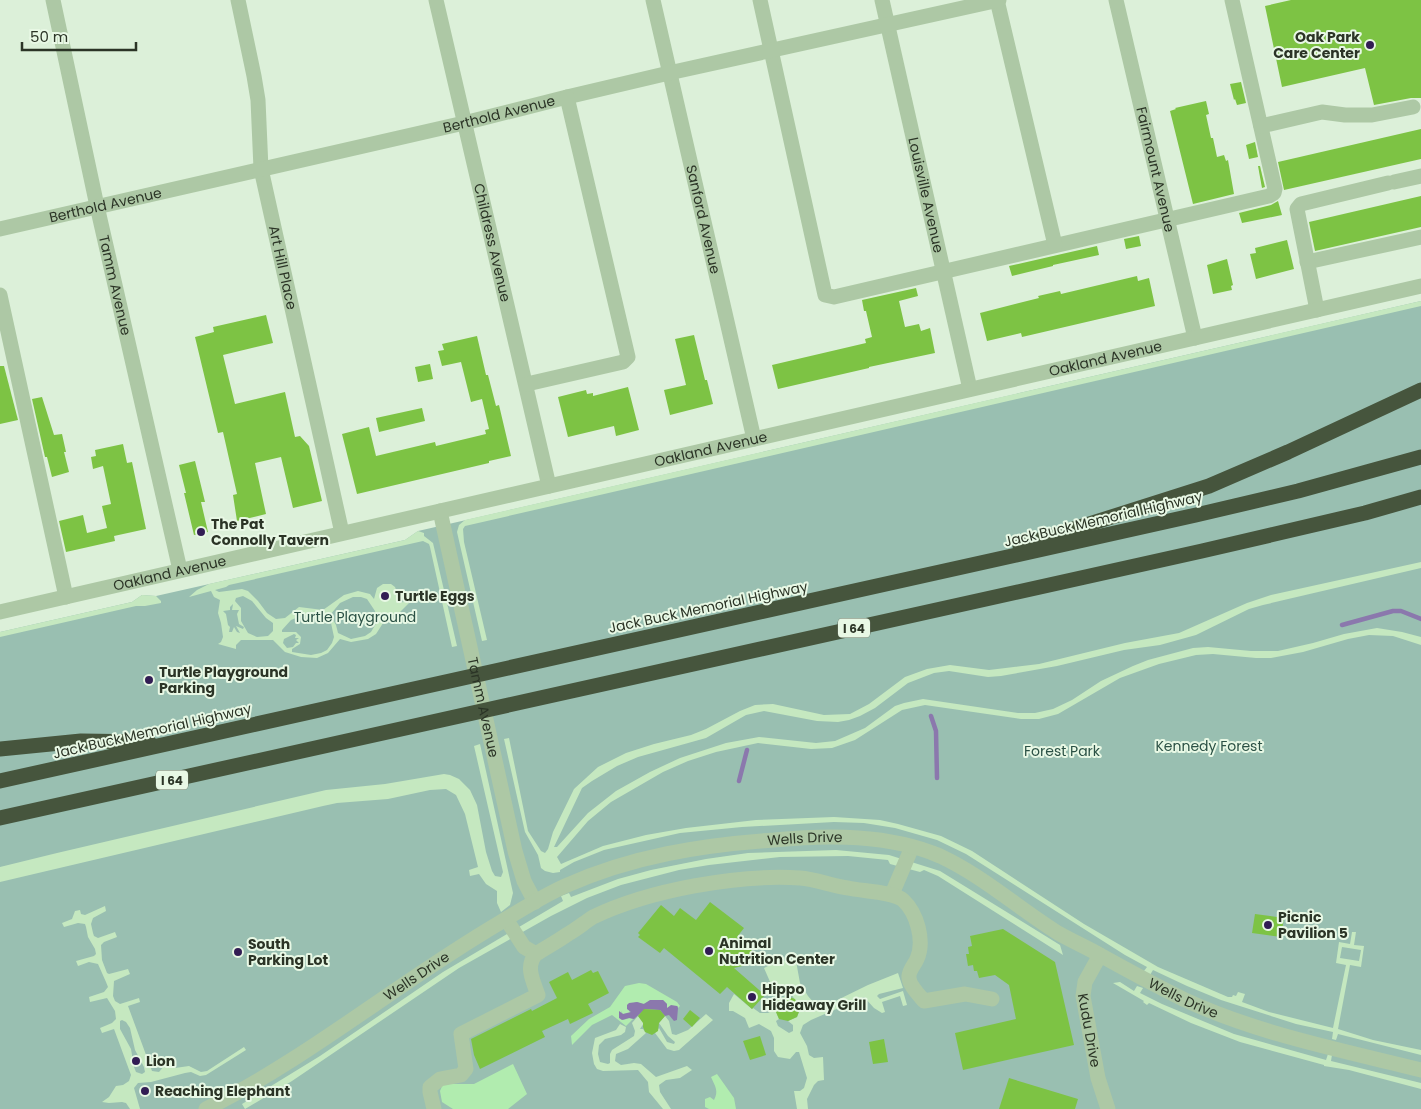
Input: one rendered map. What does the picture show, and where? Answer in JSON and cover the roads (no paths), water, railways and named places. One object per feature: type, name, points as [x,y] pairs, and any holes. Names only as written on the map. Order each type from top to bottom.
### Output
[{"type":"highway","points":[[977,564],[1032,542],[1210,486],[1421,390]]},
{"type":"highway","name":"Jack Buck Memorial Highway","points":[[0,781],[1298,492],[1421,456]]},
{"type":"highway","name":"I 64","points":[[0,818],[1202,551],[1365,513],[1421,497]]},
{"type":"highway","points":[[1365,513],[1421,506]]},
{"type":"highway","points":[[0,749],[81,742],[170,743]]},
{"type":"street","name":"Tamm Avenue","points":[[53,0],[97,206],[180,570]]},
{"type":"street","name":"Art Hill Place","points":[[238,0],[258,100],[261,169],[342,533]]},
{"type":"street","name":"Childress Avenue","points":[[436,0],[527,384],[549,486]]},
{"type":"street","name":"Sanford Avenue","points":[[653,0],[754,439]]},
{"type":"street","points":[[760,0],[825,295],[834,297],[1269,196],[1274,193],[1275,189],[1232,0]]},
{"type":"street","name":"Louisville Avenue","points":[[882,0],[970,389]]},
{"type":"street","name":"Berthold Avenue","points":[[0,229],[464,123],[669,73],[998,0]]},
{"type":"street","points":[[998,0],[1055,245]]},
{"type":"street","name":"Fairmount Avenue","points":[[1116,0],[1196,338]]},
{"type":"street","points":[[527,384],[623,362],[628,357],[568,97]]},
{"type":"street","points":[[1261,126],[1322,112],[1345,115],[1372,115],[1413,107]]},
{"type":"street","points":[[1318,310],[1296,208],[1302,204],[1421,176]]},
{"type":"street","points":[[1307,262],[1421,237]]},
{"type":"street","name":"Oakland Avenue","points":[[0,612],[1421,286]]},
{"type":"street","points":[[0,295],[66,596]]},
{"type":"street","name":"Tamm Avenue","points":[[440,511],[515,851],[524,880],[535,902]]},
{"type":"street","name":"Wells Drive","points":[[206,1109],[271,1073],[407,981],[506,919],[562,887],[613,867],[656,855],[705,846],[796,838],[848,837],[883,841],[936,854],[958,865],[1058,933],[1185,1000],[1210,1011],[1276,1034],[1421,1070]]},
{"type":"street","points":[[892,894],[912,847]]},
{"type":"street","points":[[434,1109],[430,1086],[440,1079],[461,1075],[466,1069],[461,1034],[538,995],[530,967],[530,960],[536,954],[591,918],[651,895],[704,885],[795,878],[868,892],[892,894],[902,899],[910,909],[917,924],[921,940],[920,950],[909,972],[909,979],[924,1001],[965,994],[992,999]]},
{"type":"street","points":[[506,919],[524,947],[536,954]]},
{"type":"street","name":"Kudu Drive","points":[[1100,955],[1086,982],[1083,996],[1098,1078],[1108,1109]]},
{"type":"waterway","points":[[1342,625],[1393,611],[1401,611],[1421,619]]},
{"type":"waterway","points":[[931,716],[936,731],[937,778]]},
{"type":"waterway","points":[[739,781],[747,750]]},
{"type":"place","name":"Oak Park Care Center","points":[[1370,45]]},
{"type":"place","name":"The Pat Connolly Tavern","points":[[201,532]]},
{"type":"place","name":"Turtle Eggs","points":[[385,596]]},
{"type":"place","name":"Turtle Playground Parking","points":[[149,680]]},
{"type":"place","name":"Picnic Pavilion 5","points":[[1268,925]]},
{"type":"place","name":"Animal Nutrition Center","points":[[709,951]]},
{"type":"place","name":"South Parking Lot","points":[[238,952]]},
{"type":"place","name":"Hippo Hideaway Grill","points":[[752,997]]},
{"type":"place","name":"Lion","points":[[136,1061]]},
{"type":"place","name":"Reaching Elephant","points":[[145,1091]]},
{"type":"park label","name":"Turtle Playground","points":[[355,617]]},
{"type":"park label","name":"Kennedy Forest","points":[[1209,746]]},
{"type":"park label","name":"Forest Park","points":[[1062,751]]}]
